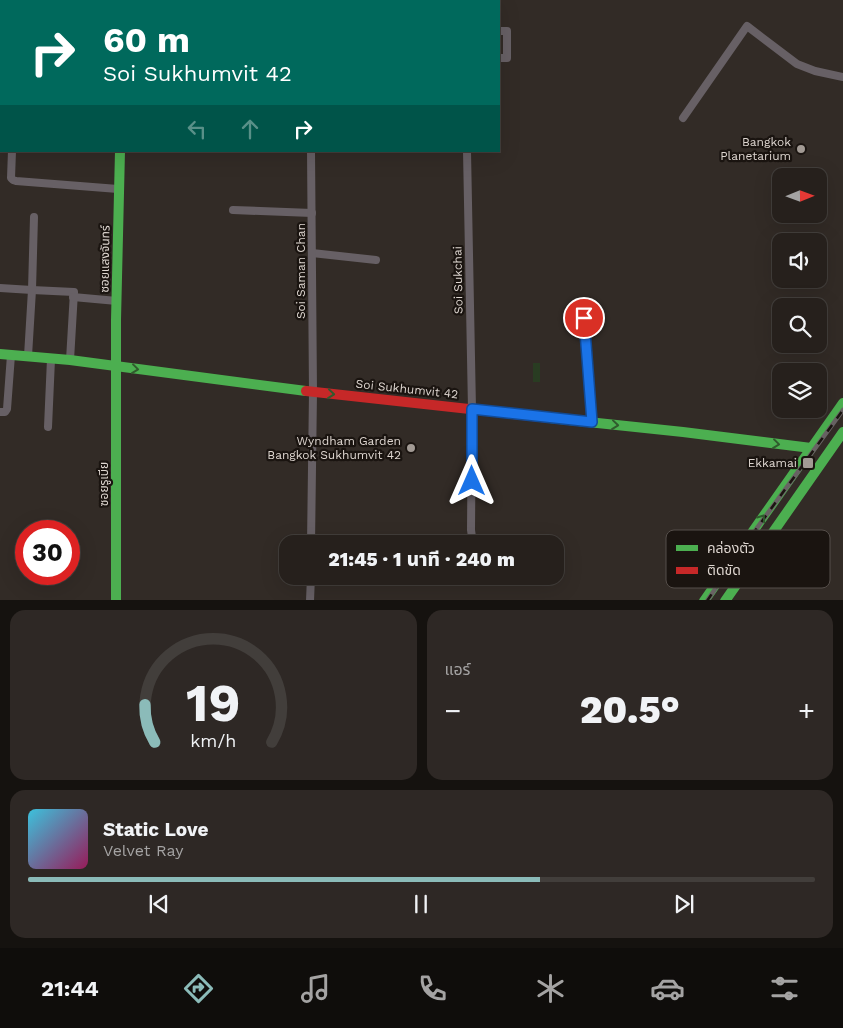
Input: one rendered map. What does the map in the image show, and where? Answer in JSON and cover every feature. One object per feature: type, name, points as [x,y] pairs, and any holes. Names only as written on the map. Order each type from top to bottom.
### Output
[{"type":"street","points":[[683,118],[747,26],[797,64],[815,71],[843,77]]},
{"type":"street","points":[[500,31],[507,31],[507,58],[500,58]]},
{"type":"street","points":[[12,152],[11,178],[13,180],[118,190]]},
{"type":"street","name":"ซอยแสงจันทร์","points":[[116,366],[120,152]]},
{"type":"street","name":"Soi Saman Chan","points":[[311,152],[313,392],[311,535]]},
{"type":"street","name":"Soi Sukchai","points":[[467,152],[472,409],[471,535]]},
{"type":"street","points":[[233,210],[312,213]]},
{"type":"street","points":[[28,356],[34,217]]},
{"type":"street","points":[[312,252],[376,260]]},
{"type":"street","points":[[0,288],[74,292],[70,360]]},
{"type":"street","points":[[74,297],[117,301]]},
{"type":"street","points":[[584,318],[592,422]]},
{"type":"street","name":"Soi Sukhumvit 42","points":[[0,354],[70,360],[313,392],[683,432],[811,448]]},
{"type":"street","points":[[0,412],[5,412],[7,409],[11,354]]},
{"type":"street","points":[[48,427],[51,359]]},
{"type":"street","name":"ซอยรูเบีย","points":[[116,366],[116,600]]},
{"type":"street","points":[[753,530],[843,403]]},
{"type":"street","points":[[774,530],[843,432]]},
{"type":"street","points":[[811,448],[825,458]]},
{"type":"street","points":[[310,600],[311,585]]},
{"type":"street","points":[[704,600],[712,588]]},
{"type":"street","points":[[725,600],[733,588]]},
{"type":"green space","points":[[533,363],[540,363],[540,382],[533,382]]},
{"type":"railway","points":[[756,530],[843,410]]},
{"type":"railway","points":[[708,600],[716,588]]},
{"type":"traffic: fast","points":[[116,600],[116,320],[120,152]]},
{"type":"traffic: fast","points":[[0,354],[70,360],[306,391]]},
{"type":"traffic: fast","points":[[754,530],[843,403]]},
{"type":"traffic: fast","points":[[550,418],[811,448]]},
{"type":"traffic: fast","points":[[775,530],[843,432]]},
{"type":"traffic: fast","points":[[705,600],[713,588]]},
{"type":"traffic: fast","points":[[726,600],[734,588]]},
{"type":"traffic: jam","points":[[306,391],[550,418]]},
{"type":"place","name":"Bangkok Planetarium","points":[[801,149]]},
{"type":"place","name":"Wyndham Garden Bangkok Sukhumvit 42","points":[[411,448]]},
{"type":"place","name":"Ekkamai","points":[[808,463]]},
{"type":"route","points":[[472,481],[472,409],[592,422],[584,318]]}]
